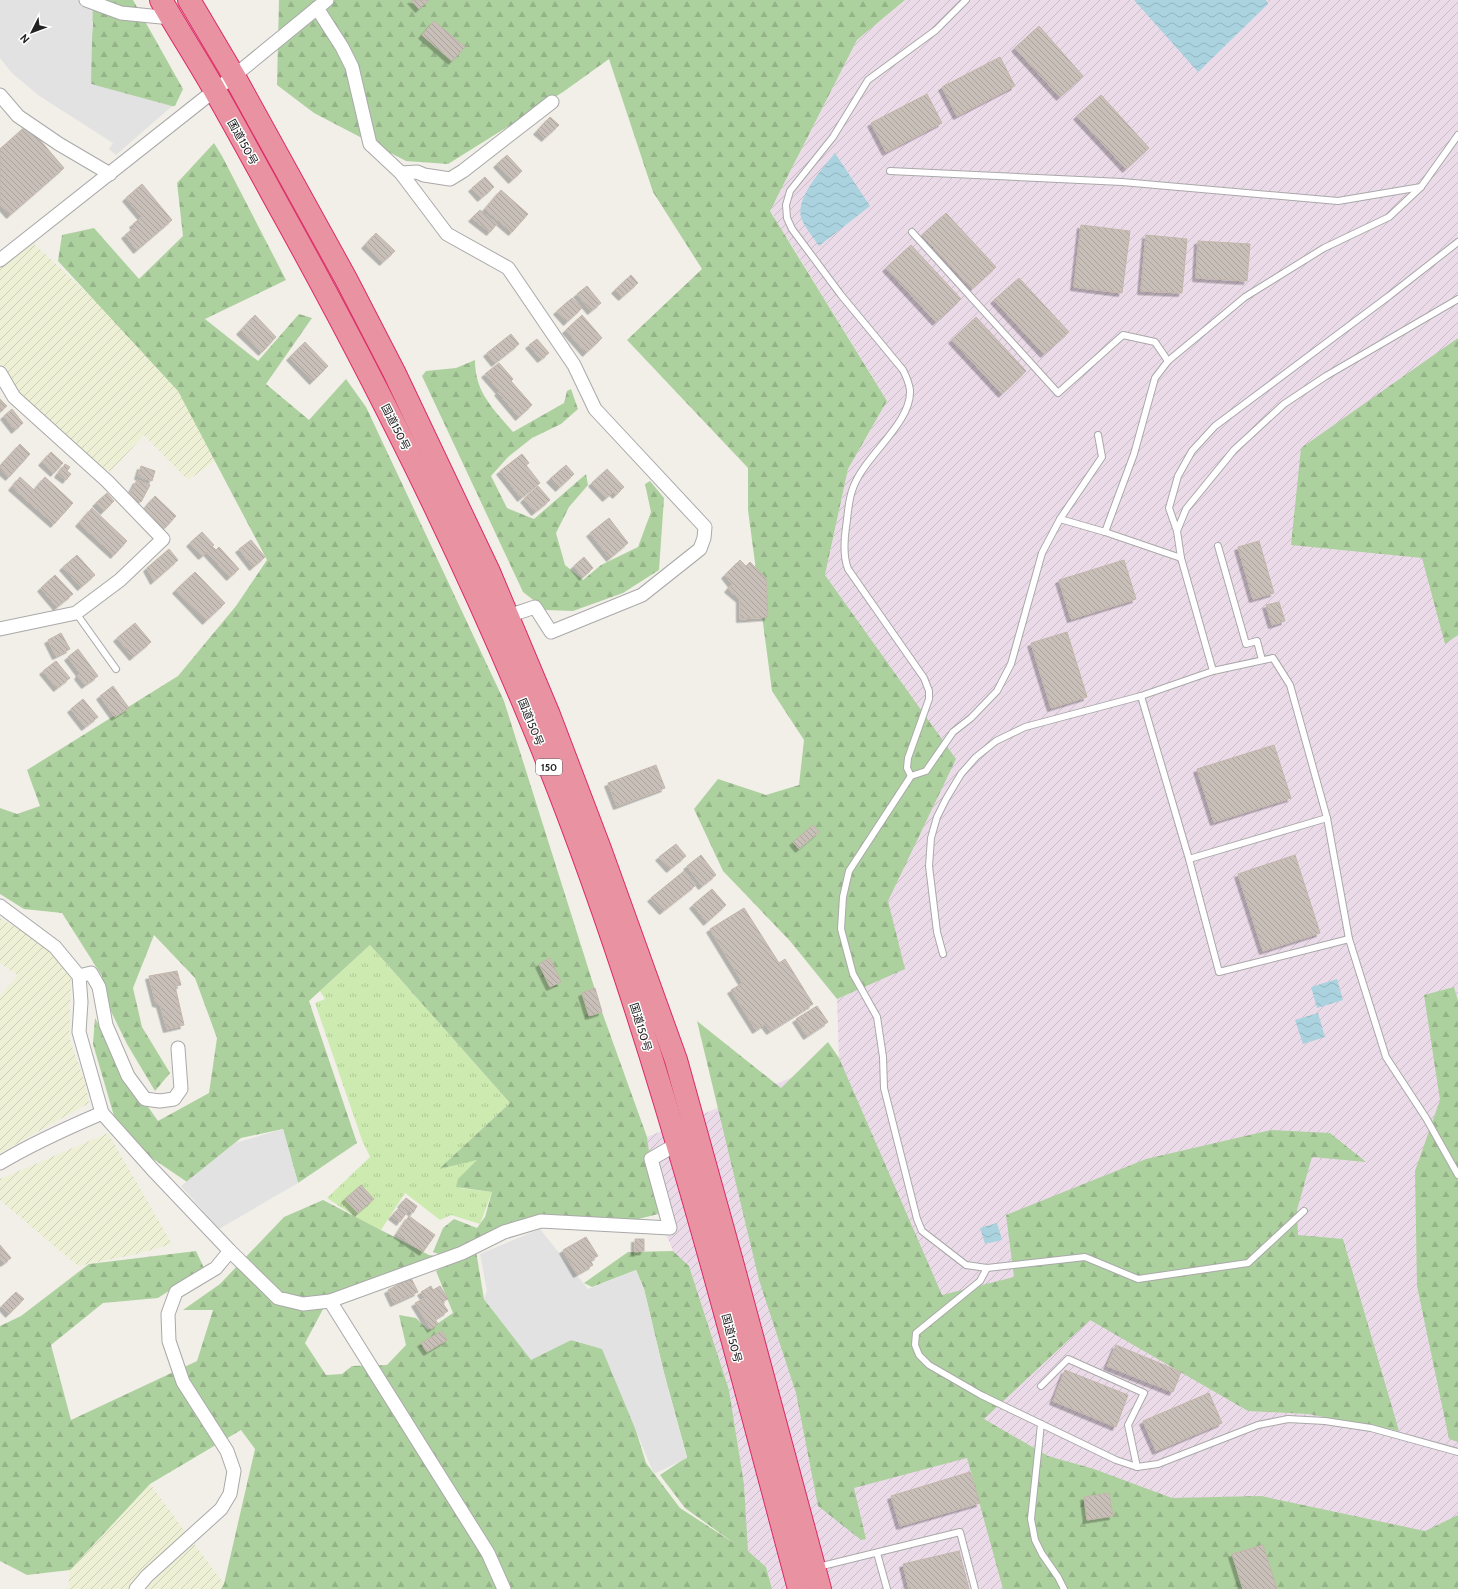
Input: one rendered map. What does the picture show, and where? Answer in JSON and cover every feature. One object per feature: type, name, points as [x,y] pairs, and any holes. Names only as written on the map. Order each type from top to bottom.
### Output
[{"type":"highway","name":"国道150号","points":[[189,0],[234,76],[346,279],[394,372],[489,572],[549,715],[600,849],[676,1060],[820,1589]]},
{"type":"highway","name":"国道150号","points":[[166,9],[214,90],[353,342],[399,431],[471,582],[530,718],[582,852],[633,998],[718,1283],[799,1589]]},
{"type":"street","points":[[86,0],[121,13],[166,9]]},
{"type":"street","points":[[0,260],[214,90],[234,76],[322,4],[352,67],[370,144],[402,173],[447,234],[508,268],[574,365],[595,409],[705,527],[704,538],[700,549],[642,595],[551,632],[534,607],[508,616]]},
{"type":"street","points":[[0,94],[18,116],[59,144],[110,174]]},
{"type":"street","points":[[402,173],[416,172],[424,175],[450,179],[463,171],[552,102]]},
{"type":"street","points":[[0,373],[14,397],[106,481],[163,539],[120,580],[76,612],[0,629]]},
{"type":"street","points":[[0,906],[56,947],[79,976],[81,1002],[79,1032],[102,1113],[153,1170],[230,1251],[278,1298],[303,1304],[330,1301],[462,1253],[504,1232],[541,1221],[670,1228],[651,1159],[677,1144]]},
{"type":"street","points":[[79,976],[91,973],[99,987],[106,1025],[128,1076],[145,1099],[160,1101],[174,1099],[181,1089],[178,1048]]},
{"type":"street","points":[[0,1163],[27,1147],[102,1113]]},
{"type":"street","points":[[136,1589],[147,1576],[221,1508],[230,1494],[234,1471],[227,1451],[183,1382],[169,1342],[168,1314],[176,1292],[216,1268],[230,1251]]},
{"type":"street","points":[[330,1301],[488,1553],[504,1589]]},
{"type":"lane","points":[[911,776],[907,768],[908,758],[929,699],[929,691],[924,678],[848,569],[844,561],[845,539],[853,488],[871,458],[903,417],[908,404],[910,391],[908,380],[903,370],[841,295],[792,229],[787,218],[786,205],[790,191],[833,137],[868,80],[936,30],[966,0]]},
{"type":"lane","points":[[1105,532],[1134,454],[1156,378],[1168,361],[1245,297],[1324,248],[1390,217],[1421,187],[1458,135]]},
{"type":"lane","points":[[890,171],[1122,182],[1338,201],[1421,187]]},
{"type":"lane","points":[[912,232],[1058,393],[1123,335],[1155,342],[1168,361]]},
{"type":"lane","points":[[1213,671],[1182,558],[1177,531],[1169,508],[1178,476],[1192,451],[1215,426],[1389,296],[1458,242]]},
{"type":"lane","points":[[1177,531],[1186,509],[1234,450],[1284,404],[1326,376],[1458,299]]},
{"type":"lane","points":[[1098,435],[1102,457],[1060,519],[1042,553],[1011,664],[997,691],[971,718],[954,732],[926,771],[911,776],[849,872],[843,897],[841,929],[852,974],[877,1017],[883,1058],[884,1088],[917,1219],[922,1231],[966,1265],[987,1268],[1085,1257],[1138,1279],[1248,1263],[1304,1211]]},
{"type":"lane","points":[[1060,519],[1105,532],[1182,558]]},
{"type":"lane","points":[[1218,546],[1246,644],[1257,642],[1262,660]]},
{"type":"lane","points":[[76,612],[116,669]]},
{"type":"lane","points":[[943,954],[936,932],[929,866],[931,838],[937,817],[946,799],[961,774],[976,757],[996,741],[1025,727],[1141,696],[1213,671],[1273,658],[1290,685],[1327,818],[1349,939],[1386,1057],[1426,1118],[1458,1175]]},
{"type":"lane","points":[[1141,696],[1189,859],[1219,972],[1349,939]]},
{"type":"lane","points":[[1189,859],[1327,818]]},
{"type":"lane","points":[[987,1268],[980,1281],[916,1333],[915,1345],[919,1355],[929,1365],[981,1395],[1116,1460],[1137,1467],[1158,1464],[1258,1425],[1288,1419],[1325,1421],[1371,1428],[1458,1452]]},
{"type":"lane","points":[[1041,1386],[1068,1359],[1144,1393],[1128,1425],[1137,1467]]},
{"type":"lane","points":[[1041,1424],[1032,1519],[1035,1540],[1064,1589]]},
{"type":"lane","points":[[814,1568],[960,1532],[975,1589]]},
{"type":"lane","points":[[877,1553],[887,1589]]},
{"type":"shaded area","points":[[0,0],[93,0],[91,84],[172,106],[116,155],[109,149],[113,143],[38,95],[12,73],[0,58]]},
{"type":"shaded area","points":[[905,0],[1458,0],[1458,1589],[772,1589],[766,1567],[747,1551],[744,1484],[729,1390],[689,1266],[673,1251],[658,1214],[647,1137],[839,1058],[837,999],[851,993],[919,708],[825,575],[848,469],[887,401],[789,241],[773,220],[774,216],[770,211],[857,40]]},
{"type":"shaded area","points":[[283,1129],[298,1183],[219,1229],[181,1186],[235,1143]]},
{"type":"shaded area","points":[[540,1229],[588,1289],[636,1270],[644,1289],[664,1373],[687,1458],[654,1474],[602,1349],[571,1340],[531,1360],[484,1299],[487,1291],[480,1254]]},
{"type":"green space","points":[[85,0],[133,0],[183,89],[175,106],[163,107],[91,84],[90,63],[93,22],[86,9]]},
{"type":"green space","points":[[279,0],[905,0],[857,40],[770,211],[887,401],[848,469],[825,575],[956,759],[888,901],[905,969],[837,999],[790,941],[723,871],[694,809],[718,779],[766,795],[799,785],[804,740],[772,691],[748,510],[748,468],[627,340],[702,269],[653,192],[609,59],[563,92],[448,164],[406,161],[314,113],[277,85]]},
{"type":"green space","points":[[214,143],[286,280],[205,319],[258,361],[299,314],[312,318],[266,384],[309,420],[346,379],[366,407],[504,701],[602,1012],[647,1137],[658,1214],[631,1221],[544,1214],[447,1257],[433,1252],[443,1228],[454,1219],[477,1228],[485,1217],[492,1192],[456,1187],[458,1179],[477,1160],[439,1169],[510,1103],[370,945],[309,1001],[357,1143],[298,1183],[283,1129],[241,1138],[187,1182],[143,1152],[114,1116],[93,1044],[95,1018],[125,1074],[158,1121],[209,1093],[217,1038],[195,978],[154,935],[133,988],[142,1027],[170,1073],[155,1091],[127,1044],[99,987],[102,976],[62,913],[24,909],[0,894],[0,808],[17,814],[40,806],[27,770],[178,676],[236,606],[267,560],[178,391],[58,261],[62,235],[94,228],[139,279],[183,236],[177,183]]},
{"type":"green space","points":[[28,238],[176,377],[215,461],[188,480],[144,435],[110,472],[14,397],[0,373],[0,260]]},
{"type":"green space","points":[[1458,338],[1458,635],[1445,644],[1422,558],[1291,545],[1301,448]]},
{"type":"green space","points":[[475,360],[478,382],[486,399],[513,432],[564,403],[567,391],[571,389],[578,409],[561,424],[532,438],[508,457],[491,476],[507,508],[534,519],[586,474],[588,485],[569,507],[556,533],[565,565],[583,580],[601,565],[638,547],[651,512],[645,484],[650,481],[664,498],[659,570],[623,593],[573,611],[546,610],[523,592],[422,376],[426,371],[456,368]]},
{"type":"green space","points":[[0,918],[41,942],[71,977],[69,1038],[85,1082],[89,1103],[0,1153],[0,995],[18,975],[0,963]]},
{"type":"green space","points":[[370,945],[510,1103],[446,1163],[478,1160],[459,1188],[492,1192],[480,1224],[451,1215],[440,1220],[405,1193],[381,1230],[359,1219],[327,1198],[370,1157],[362,1140],[315,1003],[325,999],[320,991]]},
{"type":"green space","points":[[1454,987],[1458,1001],[1458,1442],[1449,1439],[1417,1286],[1415,1171],[1440,1100],[1424,995]]},
{"type":"green space","points":[[697,1021],[781,1088],[828,1042],[839,1058],[942,1295],[1014,1277],[1006,1215],[1146,1159],[1271,1130],[1330,1133],[1366,1162],[1312,1157],[1297,1210],[1298,1235],[1343,1239],[1399,1431],[1308,1414],[1248,1411],[1090,1320],[984,1419],[1048,1456],[1094,1469],[1172,1498],[1261,1496],[1425,1531],[1458,1515],[1458,1589],[1003,1589],[967,1458],[854,1488],[866,1539],[861,1540],[818,1506],[796,1393],[759,1280]]},
{"type":"green space","points":[[108,1133],[172,1244],[137,1254],[78,1266],[0,1200],[0,1179]]},
{"type":"green space","points":[[323,1200],[429,1255],[440,1257],[330,1296],[305,1343],[326,1375],[342,1374],[352,1366],[387,1365],[406,1345],[399,1315],[416,1318],[428,1330],[453,1313],[436,1271],[476,1251],[484,1299],[531,1359],[571,1340],[602,1348],[624,1392],[646,1463],[680,1508],[734,1543],[685,1508],[660,1475],[687,1457],[664,1373],[644,1289],[636,1270],[592,1287],[584,1283],[628,1252],[673,1251],[689,1266],[729,1390],[744,1484],[748,1551],[766,1567],[772,1589],[221,1589],[224,1584],[255,1449],[241,1430],[150,1484],[70,1570],[27,1575],[0,1561],[0,1326],[21,1316],[89,1264],[196,1251],[204,1268],[158,1298],[103,1303],[51,1345],[71,1420],[197,1361],[213,1310],[183,1310],[220,1284],[284,1217]]},
{"type":"green space","points":[[150,1484],[224,1584],[221,1589],[68,1589],[70,1570]]},
{"type":"water","points":[[1134,0],[1266,0],[1268,4],[1198,72]]},
{"type":"water","points":[[835,153],[870,206],[819,246],[802,220],[800,212],[805,194]]},
{"type":"water","points":[[1337,979],[1343,1000],[1317,1008],[1311,987]]},
{"type":"water","points":[[1318,1013],[1325,1037],[1303,1044],[1295,1020]]},
{"type":"water","points":[[997,1223],[1002,1240],[985,1244],[980,1228]]},
{"type":"building","points":[[411,0],[429,0],[419,9]]},
{"type":"building","points":[[434,21],[465,47],[452,61],[422,35]]},
{"type":"building","points":[[1039,26],[1083,76],[1060,97],[1015,48]]},
{"type":"building","points":[[1000,57],[1015,86],[957,116],[942,87]]},
{"type":"building","points":[[927,94],[942,123],[886,152],[871,123]]},
{"type":"building","points":[[1101,95],[1149,148],[1126,169],[1077,116]]},
{"type":"building","points":[[550,117],[559,125],[545,138],[537,131]]},
{"type":"building","points":[[27,125],[64,168],[10,215],[0,204],[0,149]]},
{"type":"building","points":[[507,155],[522,171],[512,180],[497,164]]},
{"type":"building","points":[[485,177],[494,187],[481,198],[472,188]]},
{"type":"building","points":[[142,184],[172,220],[137,250],[125,235],[135,227],[133,224],[142,217],[126,198]]},
{"type":"building","points":[[501,190],[528,214],[512,232],[485,209]]},
{"type":"building","points":[[480,210],[497,224],[490,232],[472,218]]},
{"type":"building","points":[[946,213],[996,267],[972,289],[922,235]]},
{"type":"building","points":[[1081,225],[1130,231],[1122,293],[1074,287]]},
{"type":"building","points":[[376,233],[395,251],[383,262],[365,245]]},
{"type":"building","points":[[1146,235],[1187,239],[1182,293],[1141,291]]},
{"type":"building","points":[[1198,241],[1250,244],[1247,281],[1196,278]]},
{"type":"building","points":[[911,245],[961,299],[936,322],[886,268]]},
{"type":"building","points":[[631,275],[638,283],[622,297],[615,290]]},
{"type":"building","points":[[1019,278],[1069,332],[1044,354],[994,300]]},
{"type":"building","points":[[587,286],[601,303],[591,311],[577,294]]},
{"type":"building","points":[[572,298],[582,308],[567,322],[557,311]]},
{"type":"building","points":[[255,315],[276,337],[262,352],[240,331]]},
{"type":"building","points":[[582,315],[602,338],[586,353],[566,330]]},
{"type":"building","points":[[976,317],[1026,371],[1002,394],[952,340]]},
{"type":"building","points":[[511,334],[519,344],[495,363],[487,353]]},
{"type":"building","points":[[537,339],[549,353],[541,359],[529,345]]},
{"type":"building","points":[[305,342],[328,366],[313,381],[290,357]]},
{"type":"building","points":[[499,363],[513,379],[511,381],[532,405],[519,417],[498,392],[500,391],[485,374]]},
{"type":"building","points":[[0,399],[7,406],[0,412]]},
{"type":"building","points":[[12,409],[23,423],[15,430],[4,416]]},
{"type":"building","points":[[20,444],[30,454],[9,477],[0,469],[0,466]]},
{"type":"building","points":[[51,452],[63,463],[54,473],[42,462]]},
{"type":"building","points":[[522,454],[529,463],[526,465],[540,483],[521,498],[500,471]]},
{"type":"building","points":[[65,464],[70,467],[67,471],[71,474],[66,480],[58,474]]},
{"type":"building","points":[[566,465],[574,474],[559,488],[550,479]]},
{"type":"building","points":[[141,466],[155,471],[152,481],[138,476]]},
{"type":"building","points":[[607,469],[624,487],[616,495],[613,492],[606,498],[592,483]]},
{"type":"building","points":[[20,477],[34,490],[45,477],[73,503],[54,524],[12,487]]},
{"type":"building","points":[[137,480],[150,485],[141,502],[129,495]]},
{"type":"building","points":[[538,486],[550,500],[535,512],[524,499]]},
{"type":"building","points":[[107,493],[114,501],[104,511],[96,503]]},
{"type":"building","points":[[155,496],[176,516],[165,528],[144,509]]},
{"type":"building","points":[[92,508],[127,541],[114,555],[79,523]]},
{"type":"building","points":[[609,518],[628,543],[610,558],[590,533]]},
{"type":"building","points":[[202,532],[214,545],[212,546],[216,550],[219,547],[239,569],[230,577],[207,552],[202,556],[190,543]]},
{"type":"building","points":[[251,540],[265,557],[253,567],[239,549]]},
{"type":"building","points":[[1259,541],[1274,593],[1253,599],[1238,547]]},
{"type":"building","points":[[169,549],[178,560],[154,581],[147,568]]},
{"type":"building","points":[[77,555],[95,575],[81,587],[63,567]]},
{"type":"building","points":[[584,557],[593,568],[583,577],[574,566]]},
{"type":"building","points":[[740,560],[746,566],[750,562],[766,578],[768,617],[740,619],[740,599],[728,589],[732,584],[725,575]]},
{"type":"building","points":[[1124,560],[1136,599],[1071,619],[1059,580]]},
{"type":"building","points":[[195,572],[225,603],[206,621],[176,590]]},
{"type":"building","points":[[55,575],[73,594],[57,607],[41,588]]},
{"type":"building","points":[[1279,602],[1285,621],[1272,625],[1266,605]]},
{"type":"building","points":[[135,623],[151,642],[133,657],[117,638]]},
{"type":"building","points":[[1067,632],[1087,697],[1051,708],[1031,643]]},
{"type":"building","points":[[61,633],[70,649],[56,656],[48,640]]},
{"type":"building","points":[[78,649],[98,676],[85,685],[78,676],[80,673],[68,657]]},
{"type":"building","points":[[56,661],[70,678],[57,688],[43,671]]},
{"type":"building","points":[[113,686],[129,708],[115,717],[100,696]]},
{"type":"building","points":[[83,699],[98,717],[85,727],[71,709]]},
{"type":"building","points":[[1274,745],[1291,798],[1214,822],[1197,769]]},
{"type":"building","points":[[656,765],[665,788],[617,806],[608,783]]},
{"type":"building","points":[[813,825],[819,832],[799,849],[793,842]]},
{"type":"building","points":[[676,844],[686,856],[670,869],[659,857]]},
{"type":"building","points":[[701,855],[716,875],[702,886],[687,866]]},
{"type":"building","points":[[1295,855],[1320,933],[1263,951],[1238,874]]},
{"type":"building","points":[[684,871],[696,885],[663,911],[651,898]]},
{"type":"building","points":[[712,889],[726,905],[707,922],[693,905]]},
{"type":"building","points":[[744,908],[779,963],[785,959],[813,1004],[770,1031],[765,1024],[756,1030],[731,990],[743,983],[710,929]]},
{"type":"building","points":[[550,958],[561,982],[550,987],[539,964]]},
{"type":"building","points":[[177,971],[181,985],[175,986],[184,1025],[167,1029],[160,1004],[156,1003],[149,976]]},
{"type":"building","points":[[595,988],[602,1012],[589,1016],[582,993]]},
{"type":"building","points":[[817,1006],[828,1022],[807,1036],[796,1019]]},
{"type":"building","points":[[361,1185],[374,1199],[358,1213],[345,1199]]},
{"type":"building","points":[[406,1198],[417,1206],[413,1213],[401,1204]]},
{"type":"building","points":[[400,1207],[407,1212],[400,1222],[392,1216]]},
{"type":"building","points":[[409,1216],[435,1235],[423,1252],[397,1234]]},
{"type":"building","points":[[586,1237],[598,1256],[590,1260],[593,1265],[577,1274],[563,1250]]},
{"type":"building","points":[[635,1239],[644,1239],[644,1251],[635,1252]]},
{"type":"building","points":[[0,1245],[11,1258],[4,1263],[0,1258]]},
{"type":"building","points":[[411,1278],[418,1292],[394,1303],[388,1290]]},
{"type":"building","points":[[431,1286],[433,1290],[440,1286],[448,1299],[442,1302],[448,1311],[435,1319],[438,1324],[431,1329],[415,1303],[425,1298],[421,1292]]},
{"type":"building","points":[[16,1292],[24,1299],[9,1314],[2,1306]]},
{"type":"building","points":[[442,1331],[447,1340],[427,1352],[421,1343]]},
{"type":"building","points":[[1116,1345],[1181,1372],[1173,1392],[1107,1366]]},
{"type":"building","points":[[1065,1370],[1128,1395],[1116,1427],[1053,1401]]},
{"type":"building","points":[[1209,1393],[1222,1423],[1156,1451],[1143,1421]]},
{"type":"building","points":[[970,1472],[980,1503],[900,1526],[891,1496]]},
{"type":"building","points":[[1109,1493],[1113,1516],[1087,1520],[1084,1497]]},
{"type":"building","points":[[1263,1545],[1277,1589],[1243,1589],[1232,1554]]},
{"type":"building","points":[[959,1551],[969,1589],[909,1589],[903,1564]]}]
